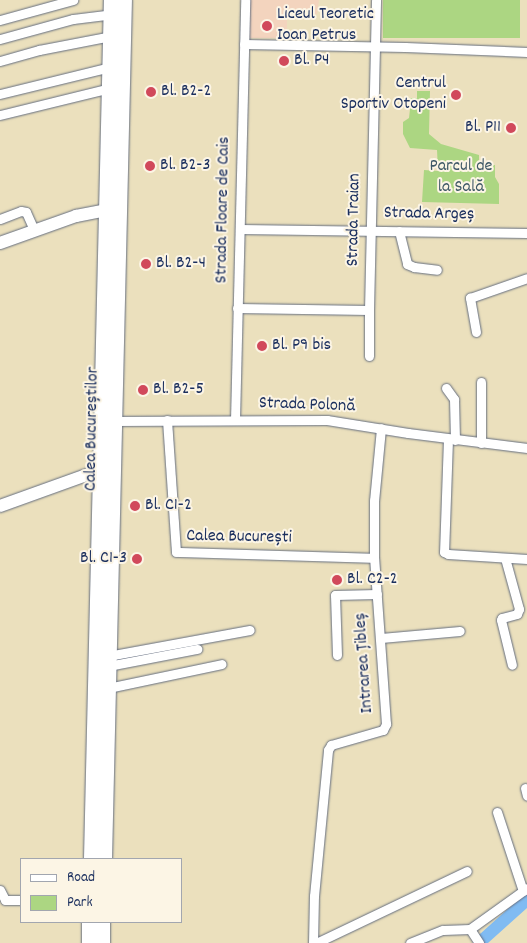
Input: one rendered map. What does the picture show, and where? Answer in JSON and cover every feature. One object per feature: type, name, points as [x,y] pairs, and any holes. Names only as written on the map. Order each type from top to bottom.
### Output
[{"type":"highway","name":"Calea Bucureștilor","points":[[104,858],[124,0]]},
{"type":"highway","name":"Calea Bucureștilor","points":[[92,858],[112,7]]},
{"type":"highway","points":[[90,923],[90,943]]},
{"type":"highway","points":[[102,923],[102,943]]},
{"type":"street","points":[[0,20],[73,0]]},
{"type":"street","name":"Strada Floare de Cais","points":[[235,420],[245,0]]},
{"type":"street","name":"Strada Traian","points":[[369,356],[376,0]]},
{"type":"street","points":[[0,39],[112,7]]},
{"type":"street","points":[[0,61],[39,50],[111,36]]},
{"type":"street","points":[[244,44],[374,46],[527,52]]},
{"type":"street","points":[[0,94],[110,67]]},
{"type":"street","points":[[0,115],[110,88]]},
{"type":"street","points":[[0,243],[76,216],[107,210]]},
{"type":"street","points":[[0,219],[24,211],[28,214],[34,230]]},
{"type":"street","name":"Strada Argeș","points":[[240,229],[527,233]]},
{"type":"street","points":[[399,231],[407,264],[414,268],[436,270]]},
{"type":"street","points":[[476,332],[470,298],[527,278]]},
{"type":"street","points":[[237,308],[369,310]]},
{"type":"street","points":[[481,382],[481,443]]},
{"type":"street","points":[[446,388],[454,399],[444,552],[527,559]]},
{"type":"street","name":"Calea București","points":[[167,420],[176,552],[374,558]]},
{"type":"street","name":"Strada Polonă","points":[[114,421],[327,420],[527,448]]},
{"type":"street","name":"Intrarea Țibleș","points":[[312,943],[314,896],[328,750],[331,745],[385,728],[381,638],[374,558],[374,501],[381,428]]},
{"type":"street","points":[[0,506],[100,470]]},
{"type":"street","points":[[504,558],[519,609],[517,614],[502,618],[501,620],[512,665]]},
{"type":"street","points":[[337,655],[334,595],[377,594]]},
{"type":"street","points":[[108,661],[250,630]]},
{"type":"street","points":[[381,638],[460,631]]},
{"type":"street","points":[[108,661],[197,648]]},
{"type":"street","points":[[108,688],[222,664]]},
{"type":"street","points":[[410,943],[449,929],[475,937],[525,890],[497,812]]},
{"type":"street","points":[[316,943],[468,871]]},
{"type":"street","points":[[0,890],[5,900],[20,900]]},
{"type":"shaded area","name":"Liceul Teoretic Ioan Petrus","points":[[249,0],[319,0],[317,14],[287,14],[287,38],[248,38]]},
{"type":"green space","points":[[383,0],[520,0],[520,38],[383,38]]},
{"type":"green space","name":"Parcul de la Sală","points":[[417,91],[430,91],[429,134],[441,144],[479,155],[479,165],[495,165],[495,177],[499,184],[499,204],[422,202],[424,170],[438,171],[437,150],[410,148],[403,134],[403,122],[409,118],[410,109],[403,98],[417,98]]},
{"type":"waterway","points":[[479,943],[527,900]]},
{"type":"place","name":"Liceul Teoretic Ioan Petrus","points":[[267,26]]},
{"type":"place","name":"Bl. P4","points":[[284,61]]},
{"type":"place","name":"Bl. B2-2","points":[[151,92]]},
{"type":"place","name":"Centrul Sportiv Otopeni","points":[[456,95]]},
{"type":"place","name":"Bl. P11","points":[[511,128]]},
{"type":"place","name":"Bl. B2-3","points":[[150,166]]},
{"type":"place","name":"Bl. B2-4","points":[[146,264]]},
{"type":"place","name":"Bl. P9 bis","points":[[262,346]]},
{"type":"place","name":"Bl. B2-5","points":[[143,390]]},
{"type":"place","name":"Bl. C1-2","points":[[135,506]]},
{"type":"place","name":"Bl. C1-3","points":[[137,559]]},
{"type":"place","name":"Bl. C2-2","points":[[337,580]]}]
